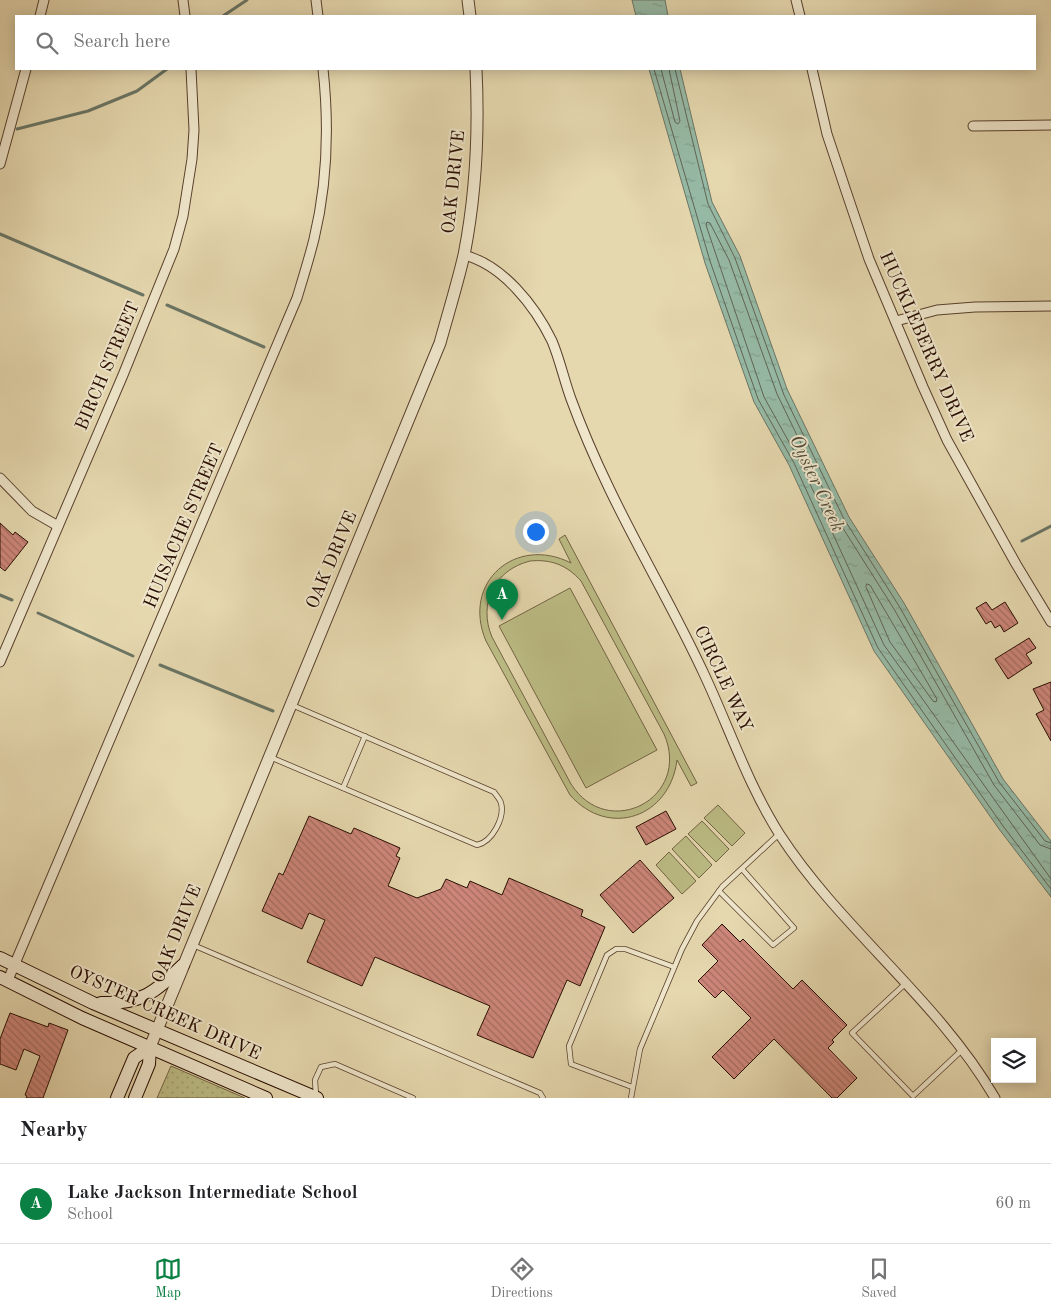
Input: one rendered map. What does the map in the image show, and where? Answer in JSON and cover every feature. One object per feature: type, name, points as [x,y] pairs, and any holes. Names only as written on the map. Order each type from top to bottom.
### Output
[{"type":"main road","name":"OYSTER CREEK DRIVE","points":[[0,958],[93,1002],[317,1098]]},
{"type":"main road","points":[[93,1002],[123,1004],[133,1001],[158,989],[183,964]]},
{"type":"main road","name":"OYSTER CREEK DRIVE","points":[[4,979],[82,1018],[266,1098]]},
{"type":"main road","name":"OAK DRIVE","points":[[117,1098],[134,1058],[150,1047]]},
{"type":"main road","name":"OAK DRIVE","points":[[135,1098],[149,1064],[150,1047]]},
{"type":"street","points":[[40,15],[44,0]]},
{"type":"street","points":[[183,0],[185,15]]},
{"type":"street","points":[[316,0],[318,15]]},
{"type":"street","points":[[468,0],[470,15]]},
{"type":"street","points":[[796,0],[800,15]]},
{"type":"street","points":[[0,164],[26,70]]},
{"type":"street","name":"BIRCH STREET","points":[[0,662],[123,375],[174,249],[183,216],[192,159],[194,130],[191,70]]},
{"type":"street","name":"HUISACHE STREET","points":[[4,979],[15,964],[297,298],[314,238],[323,183],[327,106],[323,70]]},
{"type":"street","name":"OAK DRIVE","points":[[150,1047],[440,344],[464,256],[472,207],[477,145],[476,70]]},
{"type":"street","name":"HUCKLEBERRY DRIVE","points":[[812,70],[828,134],[869,259],[947,440],[1016,564],[1051,622]]},
{"type":"street","points":[[973,126],[1051,124]]},
{"type":"street","name":"CIRCLE WAY","points":[[464,256],[480,260],[512,285],[538,316],[552,343],[570,398],[608,486],[688,640],[756,790],[779,834],[847,920],[962,1050],[995,1098]]},
{"type":"street","points":[[896,321],[937,310],[975,307],[1051,306]]},
{"type":"street","points":[[0,478],[32,511],[58,526]]},
{"type":"lane","points":[[270,757],[477,845],[484,844],[490,838],[502,813],[501,801],[494,792],[292,705]]},
{"type":"lane","points":[[343,788],[365,736]]},
{"type":"lane","points":[[631,1098],[640,1049],[674,967],[702,912],[719,891],[779,834]]},
{"type":"lane","points":[[719,891],[773,945],[794,928],[742,869]]},
{"type":"lane","points":[[192,945],[540,1093],[544,1098]]},
{"type":"lane","points":[[632,1086],[571,1064],[569,1046],[607,955],[616,948],[625,949],[674,967]]},
{"type":"lane","points":[[905,984],[852,1033],[913,1096],[962,1050]]},
{"type":"lane","points":[[317,1098],[317,1072],[321,1067],[335,1064],[414,1098]]},
{"type":"green space","points":[[565,535],[697,783],[691,786],[677,760],[672,780],[663,796],[650,808],[636,815],[619,818],[602,816],[586,808],[570,795],[486,641],[480,620],[481,600],[487,583],[499,569],[513,560],[531,555],[551,556],[571,563],[559,539]],"holes":[[[538,561],[558,564],[576,575],[581,581],[664,734],[670,757],[666,777],[657,793],[642,805],[624,811],[605,810],[587,801],[571,784],[492,637],[488,625],[488,601],[498,580],[517,565]]]},
{"type":"green space","points":[[570,588],[657,750],[586,788],[499,626]]},
{"type":"green space","points":[[718,805],[745,833],[732,846],[704,818]]},
{"type":"green space","points":[[702,821],[729,849],[716,862],[688,834]]},
{"type":"green space","points":[[686,836],[712,865],[699,878],[672,849]]},
{"type":"green space","points":[[669,852],[696,881],[682,894],[656,865]]},
{"type":"green space","points":[[171,1066],[245,1098],[157,1098]]},
{"type":"water","points":[[632,0],[665,0],[668,15],[636,15]]},
{"type":"water","name":"Oyster Creek","points":[[649,70],[680,70],[712,202],[740,256],[787,389],[849,517],[904,603],[1003,779],[1051,841],[1051,897],[999,829],[874,651],[789,465],[754,402],[705,263]]},
{"type":"building","points":[[0,523],[13,535],[15,532],[28,542],[5,571],[0,567]]},
{"type":"building","points":[[986,602],[992,610],[1005,602],[1018,623],[1004,632],[1000,625],[995,628],[991,621],[986,624],[976,608]]},
{"type":"building","points":[[1029,638],[1036,648],[1026,654],[1032,663],[1008,679],[995,659]]},
{"type":"building","points":[[1051,682],[1051,741],[1036,714],[1044,710],[1033,689]]},
{"type":"building","points":[[666,811],[676,829],[646,845],[636,827]]},
{"type":"building","points":[[309,816],[351,834],[354,828],[400,848],[396,856],[400,858],[388,886],[417,898],[441,889],[446,879],[467,888],[470,881],[502,895],[509,878],[583,910],[581,916],[605,927],[580,986],[567,980],[533,1058],[477,1035],[490,1006],[375,957],[362,986],[307,962],[325,920],[309,913],[302,929],[262,911],[279,873],[283,875]]},
{"type":"building","points":[[640,860],[674,898],[633,933],[600,895]]},
{"type":"building","points":[[722,924],[740,942],[743,939],[793,989],[802,980],[847,1025],[832,1040],[834,1042],[828,1048],[857,1078],[837,1098],[832,1098],[774,1039],[734,1079],[712,1057],[751,1018],[723,990],[715,998],[698,981],[718,961],[702,945]]},
{"type":"building","points":[[10,1013],[48,1027],[49,1023],[68,1030],[43,1098],[26,1098],[27,1096],[25,1095],[40,1056],[24,1049],[16,1070],[0,1064],[0,1039]]},
{"type":"waterway","points":[[224,15],[247,0]]},
{"type":"waterway","points":[[17,129],[88,111],[137,91],[166,70]]},
{"type":"waterway","points":[[0,234],[143,295]]},
{"type":"waterway","points":[[167,305],[264,347]]},
{"type":"waterway","points":[[1022,541],[1051,526]]},
{"type":"waterway","points":[[0,595],[12,600]]},
{"type":"waterway","points":[[38,613],[133,656]]},
{"type":"waterway","points":[[160,665],[273,711]]},
{"type":"place","name":"Lake Jackson Intermediate School","points":[[502,620]]}]
